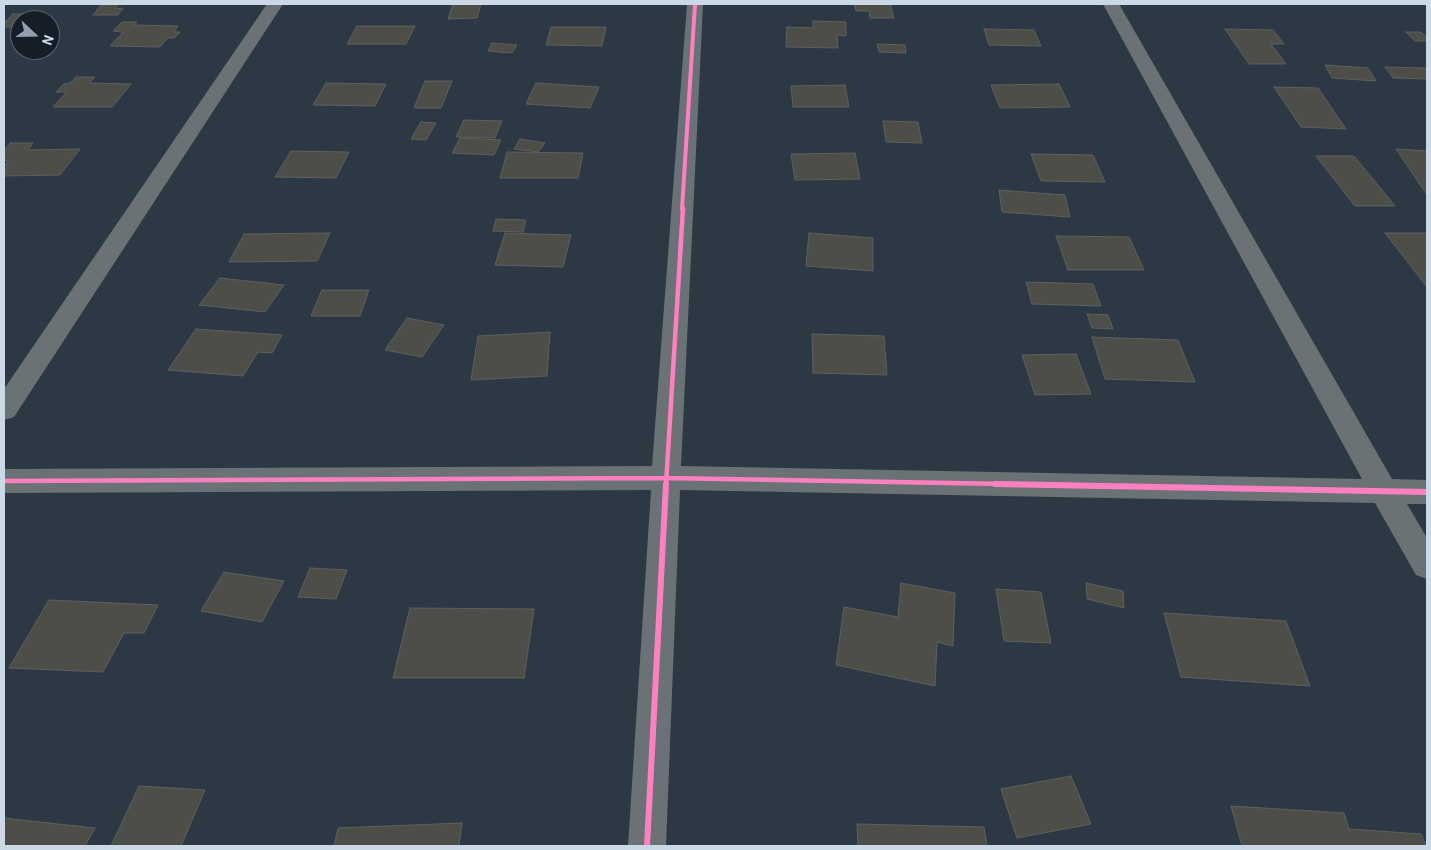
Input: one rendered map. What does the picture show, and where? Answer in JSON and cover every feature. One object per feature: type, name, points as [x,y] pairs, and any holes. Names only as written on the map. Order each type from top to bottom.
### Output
[{"type":"street","points":[[4,410],[275,4]]},
{"type":"street","points":[[647,846],[666,478],[695,4]]},
{"type":"street","points":[[1111,4],[1384,492],[1427,565]]},
{"type":"street","points":[[4,482],[666,478],[1427,492]]},
{"type":"building","points":[[119,4],[115,9],[123,8],[118,15],[93,15],[101,5]]},
{"type":"building","points":[[453,4],[481,4],[477,18],[448,19]]},
{"type":"building","points":[[854,4],[890,4],[894,18],[870,18],[869,11],[856,11]]},
{"type":"building","points":[[10,17],[10,27],[4,27],[4,23]]},
{"type":"building","points":[[813,21],[846,22],[846,36],[837,35],[838,48],[786,47],[787,27],[813,28]]},
{"type":"building","points":[[122,22],[137,22],[133,25],[178,26],[174,32],[180,32],[174,38],[168,38],[160,47],[110,46],[123,32],[113,31]]},
{"type":"building","points":[[357,26],[415,26],[406,44],[347,44]]},
{"type":"building","points":[[551,27],[606,27],[602,46],[546,45]]},
{"type":"building","points":[[984,29],[1034,30],[1041,46],[989,45]]},
{"type":"building","points":[[1225,29],[1273,30],[1284,44],[1271,44],[1286,64],[1249,64]]},
{"type":"building","points":[[1406,32],[1421,32],[1427,38],[1427,41],[1415,41]]},
{"type":"building","points":[[492,43],[517,45],[512,53],[488,51]]},
{"type":"building","points":[[877,44],[905,45],[906,53],[879,52]]},
{"type":"building","points":[[1325,65],[1368,68],[1376,81],[1332,78]]},
{"type":"building","points":[[1385,67],[1425,68],[1427,79],[1393,78]]},
{"type":"building","points":[[76,77],[95,77],[89,83],[131,84],[112,107],[53,107],[67,92],[56,92],[64,84],[70,83]]},
{"type":"building","points":[[425,81],[452,81],[441,108],[414,108]]},
{"type":"building","points":[[326,83],[386,84],[375,106],[313,105]]},
{"type":"building","points":[[536,83],[599,87],[590,108],[526,104]]},
{"type":"building","points":[[1059,84],[1070,107],[1000,108],[991,85]]},
{"type":"building","points":[[845,85],[849,107],[793,107],[791,86]]},
{"type":"building","points":[[1274,87],[1318,88],[1346,129],[1301,127]]},
{"type":"building","points":[[464,120],[502,121],[495,138],[456,137]]},
{"type":"building","points":[[883,121],[918,122],[922,143],[886,142]]},
{"type":"building","points":[[421,122],[436,123],[426,140],[411,139]]},
{"type":"building","points":[[460,138],[501,140],[494,155],[452,153]]},
{"type":"building","points":[[520,139],[545,143],[538,152],[514,149]]},
{"type":"building","points":[[10,143],[33,143],[28,150],[80,149],[60,175],[4,176],[4,166],[9,161],[4,161],[4,150]]},
{"type":"building","points":[[1396,149],[1427,151],[1427,195]]},
{"type":"building","points":[[291,151],[349,152],[336,178],[275,177]]},
{"type":"building","points":[[507,152],[583,153],[578,178],[500,178]]},
{"type":"building","points":[[855,153],[860,179],[795,180],[791,154]]},
{"type":"building","points":[[1031,154],[1093,155],[1105,182],[1041,181]]},
{"type":"building","points":[[1316,156],[1354,156],[1395,206],[1355,206]]},
{"type":"building","points":[[999,190],[1065,195],[1070,217],[1002,212]]},
{"type":"building","points":[[496,219],[526,220],[523,232],[493,231]]},
{"type":"building","points":[[330,233],[317,261],[229,262],[244,234]]},
{"type":"building","points":[[505,233],[571,235],[563,267],[495,265]]},
{"type":"building","points":[[809,233],[873,238],[873,271],[806,266]]},
{"type":"building","points":[[1385,233],[1427,233],[1427,287]]},
{"type":"building","points":[[1056,236],[1129,237],[1144,270],[1068,270]]},
{"type":"building","points":[[220,278],[284,285],[265,312],[199,305]]},
{"type":"building","points":[[1026,282],[1093,284],[1101,306],[1032,304]]},
{"type":"building","points":[[322,290],[369,290],[360,316],[311,316]]},
{"type":"building","points":[[1087,314],[1108,315],[1113,329],[1092,328]]},
{"type":"building","points":[[407,318],[444,325],[422,357],[385,350]]},
{"type":"building","points":[[196,329],[282,335],[272,353],[258,352],[243,376],[168,370]]},
{"type":"building","points":[[550,332],[547,376],[471,380],[478,336]]},
{"type":"building","points":[[812,334],[884,336],[887,375],[813,373]]},
{"type":"building","points":[[1092,337],[1178,340],[1195,382],[1105,379]]},
{"type":"building","points":[[1076,354],[1091,394],[1035,395],[1022,355]]},
{"type":"building","points":[[310,568],[347,570],[336,599],[298,597]]},
{"type":"building","points":[[224,572],[284,581],[262,622],[201,611]]},
{"type":"building","points":[[901,583],[955,593],[953,646],[937,642],[935,686],[836,665],[844,607],[898,617]]},
{"type":"building","points":[[1086,583],[1123,591],[1124,608],[1087,599]]},
{"type":"building","points":[[996,589],[1041,592],[1051,643],[1004,641]]},
{"type":"building","points":[[49,600],[158,605],[144,633],[124,633],[103,672],[9,668]]},
{"type":"building","points":[[410,608],[534,609],[524,678],[393,678]]},
{"type":"building","points":[[1164,613],[1286,621],[1310,686],[1181,677]]},
{"type":"building","points":[[1071,776],[1091,824],[1017,838],[1001,789]]},
{"type":"building","points":[[139,786],[205,790],[181,846],[111,846]]},
{"type":"building","points":[[1231,806],[1344,813],[1349,829],[1421,834],[1426,846],[1242,846]]},
{"type":"building","points":[[4,818],[95,828],[85,846],[4,846]]},
{"type":"building","points":[[462,823],[459,846],[334,846],[338,828]]},
{"type":"building","points":[[857,824],[984,827],[987,846],[858,846]]},
{"type":"cycle path","points":[[647,846],[666,478],[695,4]]},
{"type":"cycle path","points":[[4,481],[666,478],[1427,492]]}]
